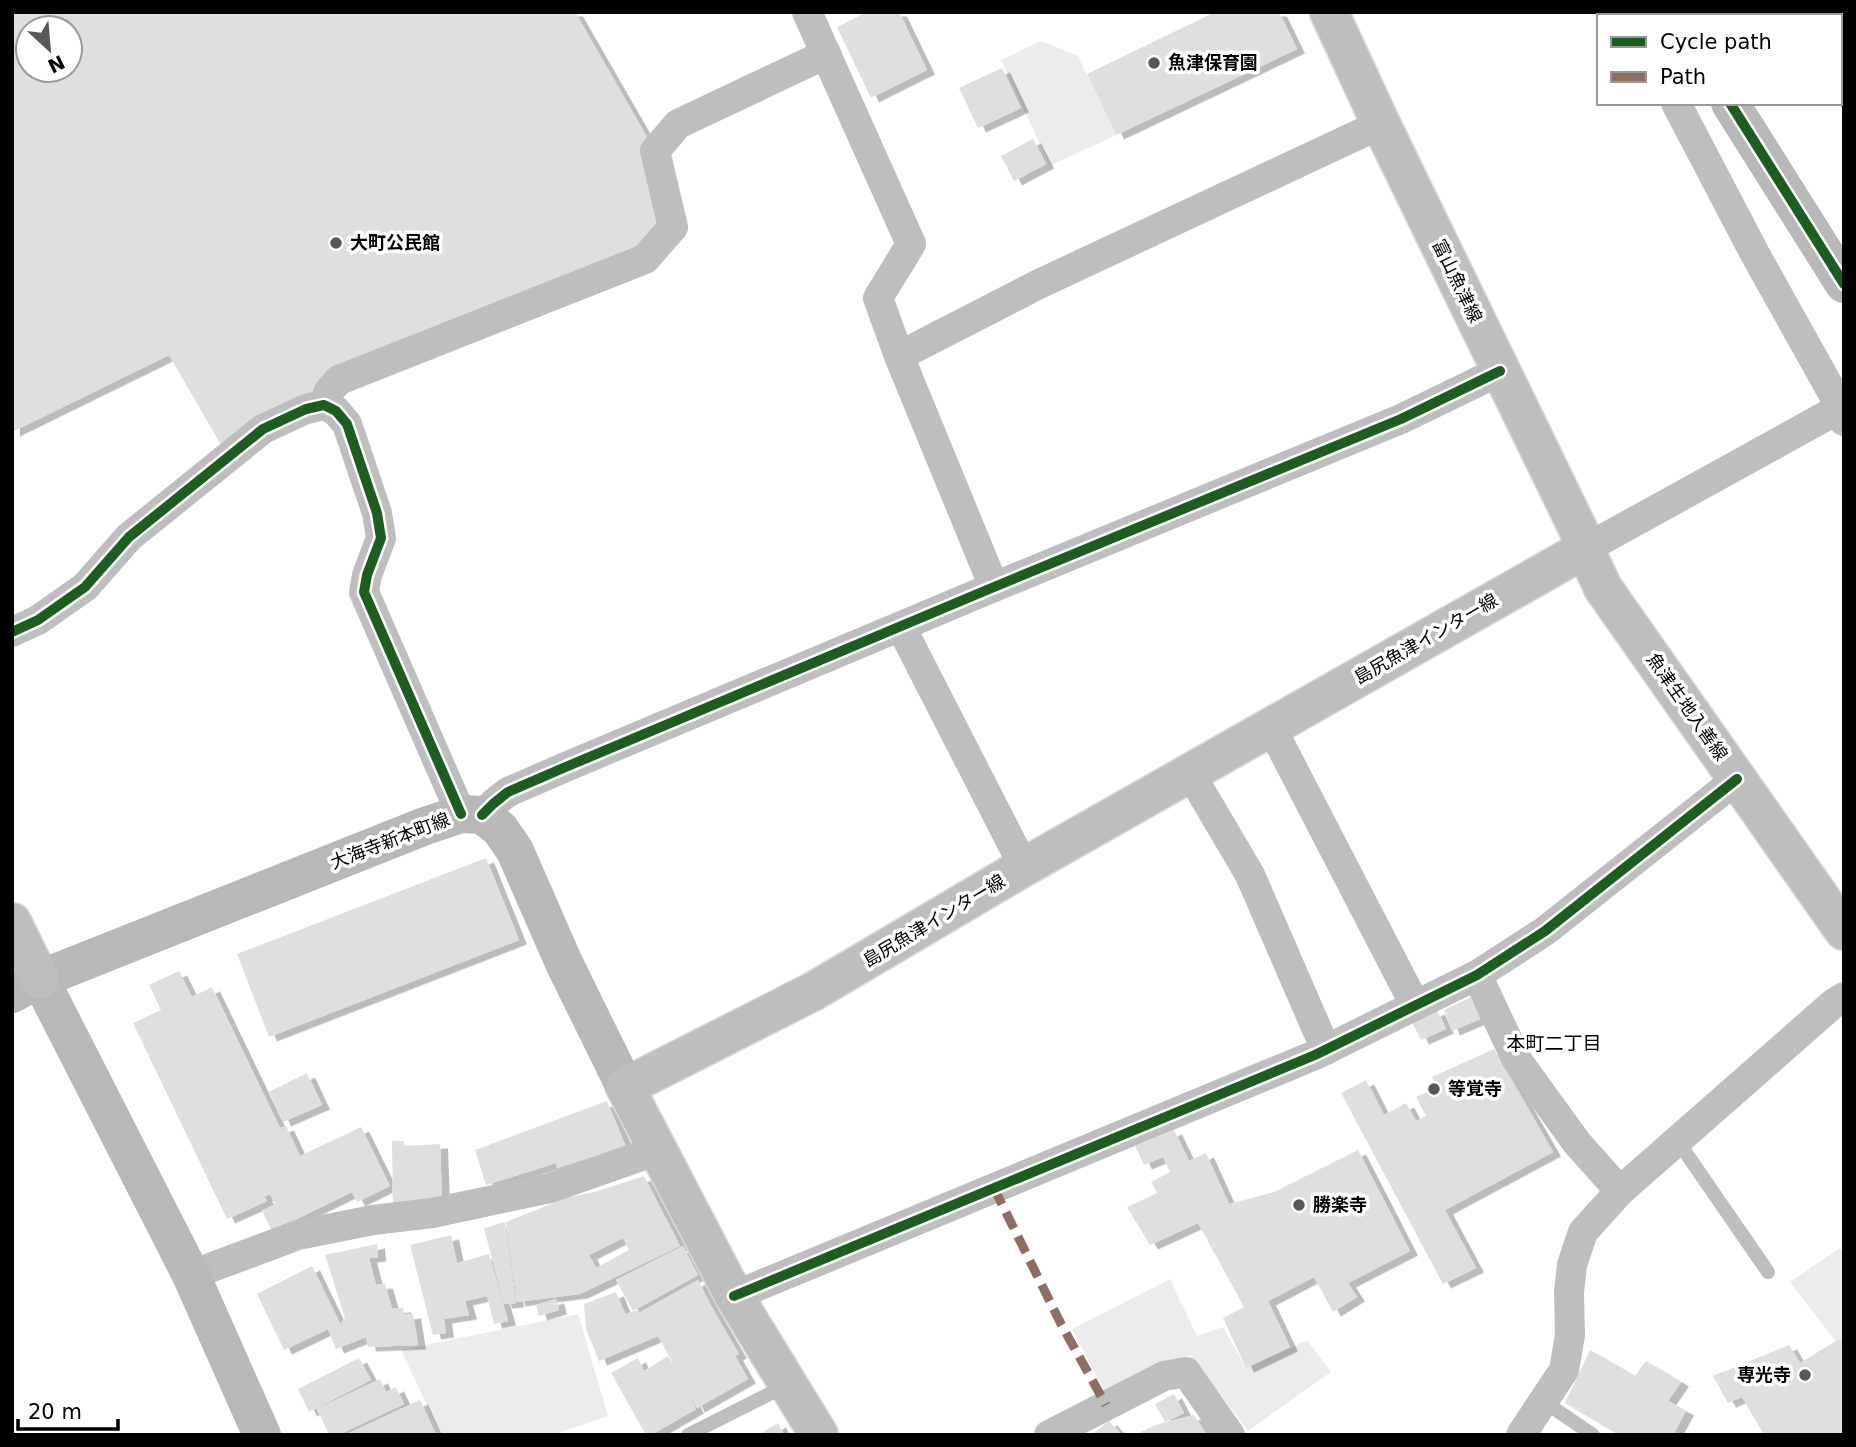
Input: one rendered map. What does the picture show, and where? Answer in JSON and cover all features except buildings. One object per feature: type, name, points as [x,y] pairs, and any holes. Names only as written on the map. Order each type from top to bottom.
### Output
[{"type":"main road","name":"富山魚津線","points":[[1329,12],[1578,529],[1585,549]]},
{"type":"main road","points":[[1731,105],[1844,284]]},
{"type":"main road","name":"島尻魚津インター線","points":[[625,1087],[814,991],[1024,867],[1585,549]]},
{"type":"main road","name":"魚津生地入善線","points":[[1585,549],[1604,588],[1844,931]]},
{"type":"main road","points":[[471,814],[500,829],[515,851],[564,963],[625,1087],[734,1296],[819,1435]]},
{"type":"main road","name":"大海寺新本町線","points":[[26,987],[425,826],[471,814]]},
{"type":"main road","points":[[12,922],[26,987],[191,1275],[262,1435]]},
{"type":"street","points":[[807,12],[911,244],[878,298],[899,356],[994,587]]},
{"type":"street","points":[[324,405],[329,391],[339,380],[645,258],[673,227],[655,151],[678,124],[825,54]]},
{"type":"street","points":[[1585,549],[1843,412],[1755,254],[1677,105]]},
{"type":"street","points":[[899,356],[1037,285],[1381,124]]},
{"type":"street","points":[[12,632],[38,620],[85,587],[129,537],[263,429],[306,409],[324,405],[336,411],[347,424],[377,513],[381,538],[367,575],[365,592],[471,814],[508,792],[1401,419],[1500,371]]},
{"type":"street","points":[[901,626],[1024,867]]},
{"type":"street","points":[[1271,727],[1415,1005]]},
{"type":"street","points":[[1190,773],[1250,875],[1326,1050]]},
{"type":"street","points":[[734,1296],[1326,1050],[1477,975],[1545,931],[1737,779]]},
{"type":"street","points":[[1477,975],[1517,1060],[1577,1143],[1620,1191]]},
{"type":"street","points":[[1521,1435],[1564,1370],[1570,1335],[1569,1292],[1572,1265],[1583,1232],[1620,1191],[1844,997]]},
{"type":"street","points":[[191,1275],[298,1235],[373,1220],[432,1213],[550,1188],[658,1150]]},
{"type":"street","points":[[1049,1435],[1164,1376],[1186,1372],[1230,1435]]},
{"type":"lane","points":[[1677,1140],[1768,1272]]},
{"type":"lane","points":[[688,1435],[788,1384]]},
{"type":"lane","points":[[1543,1401],[1593,1435]]},
{"type":"shaded area","points":[[1789,12],[1844,12],[1844,112],[1840,105],[1842,14]]},
{"type":"shaded area","points":[[1041,41],[1078,56],[1116,135],[1050,166],[1001,60]]},
{"type":"shaded area","points":[[1840,1248],[1844,1254],[1844,1352],[1790,1282]]},
{"type":"shaded area","points":[[1170,1279],[1197,1336],[1223,1327],[1246,1368],[1307,1340],[1331,1372],[1248,1431],[1190,1355],[1106,1394],[1072,1329]]},
{"type":"shaded area","points":[[578,1314],[608,1416],[552,1435],[441,1435],[401,1350]]},
{"type":"marked path","points":[[994,1188],[1061,1324],[1106,1405]]},
{"type":"cycle path","points":[[1731,105],[1844,284]]},
{"type":"cycle path","points":[[482,815],[508,792],[1401,419],[1500,371]]},
{"type":"cycle path","points":[[12,632],[38,620],[85,587],[129,537],[263,429],[306,409],[324,405],[336,411],[347,424],[377,513],[381,538],[367,575],[364,592],[461,814]]},
{"type":"cycle path","points":[[734,1296],[1315,1055],[1477,975],[1545,931],[1737,779]]},
{"type":"place","name":"魚津保育園","points":[[1154,63]]},
{"type":"place","name":"大町公民館","points":[[336,243]]},
{"type":"place","name":"等覚寺","points":[[1434,1089]]},
{"type":"place","name":"勝楽寺","points":[[1299,1205]]},
{"type":"place","name":"専光寺","points":[[1805,1375]]},
{"type":"district","name":"本町二丁目","points":[[1554,1043]]}]
